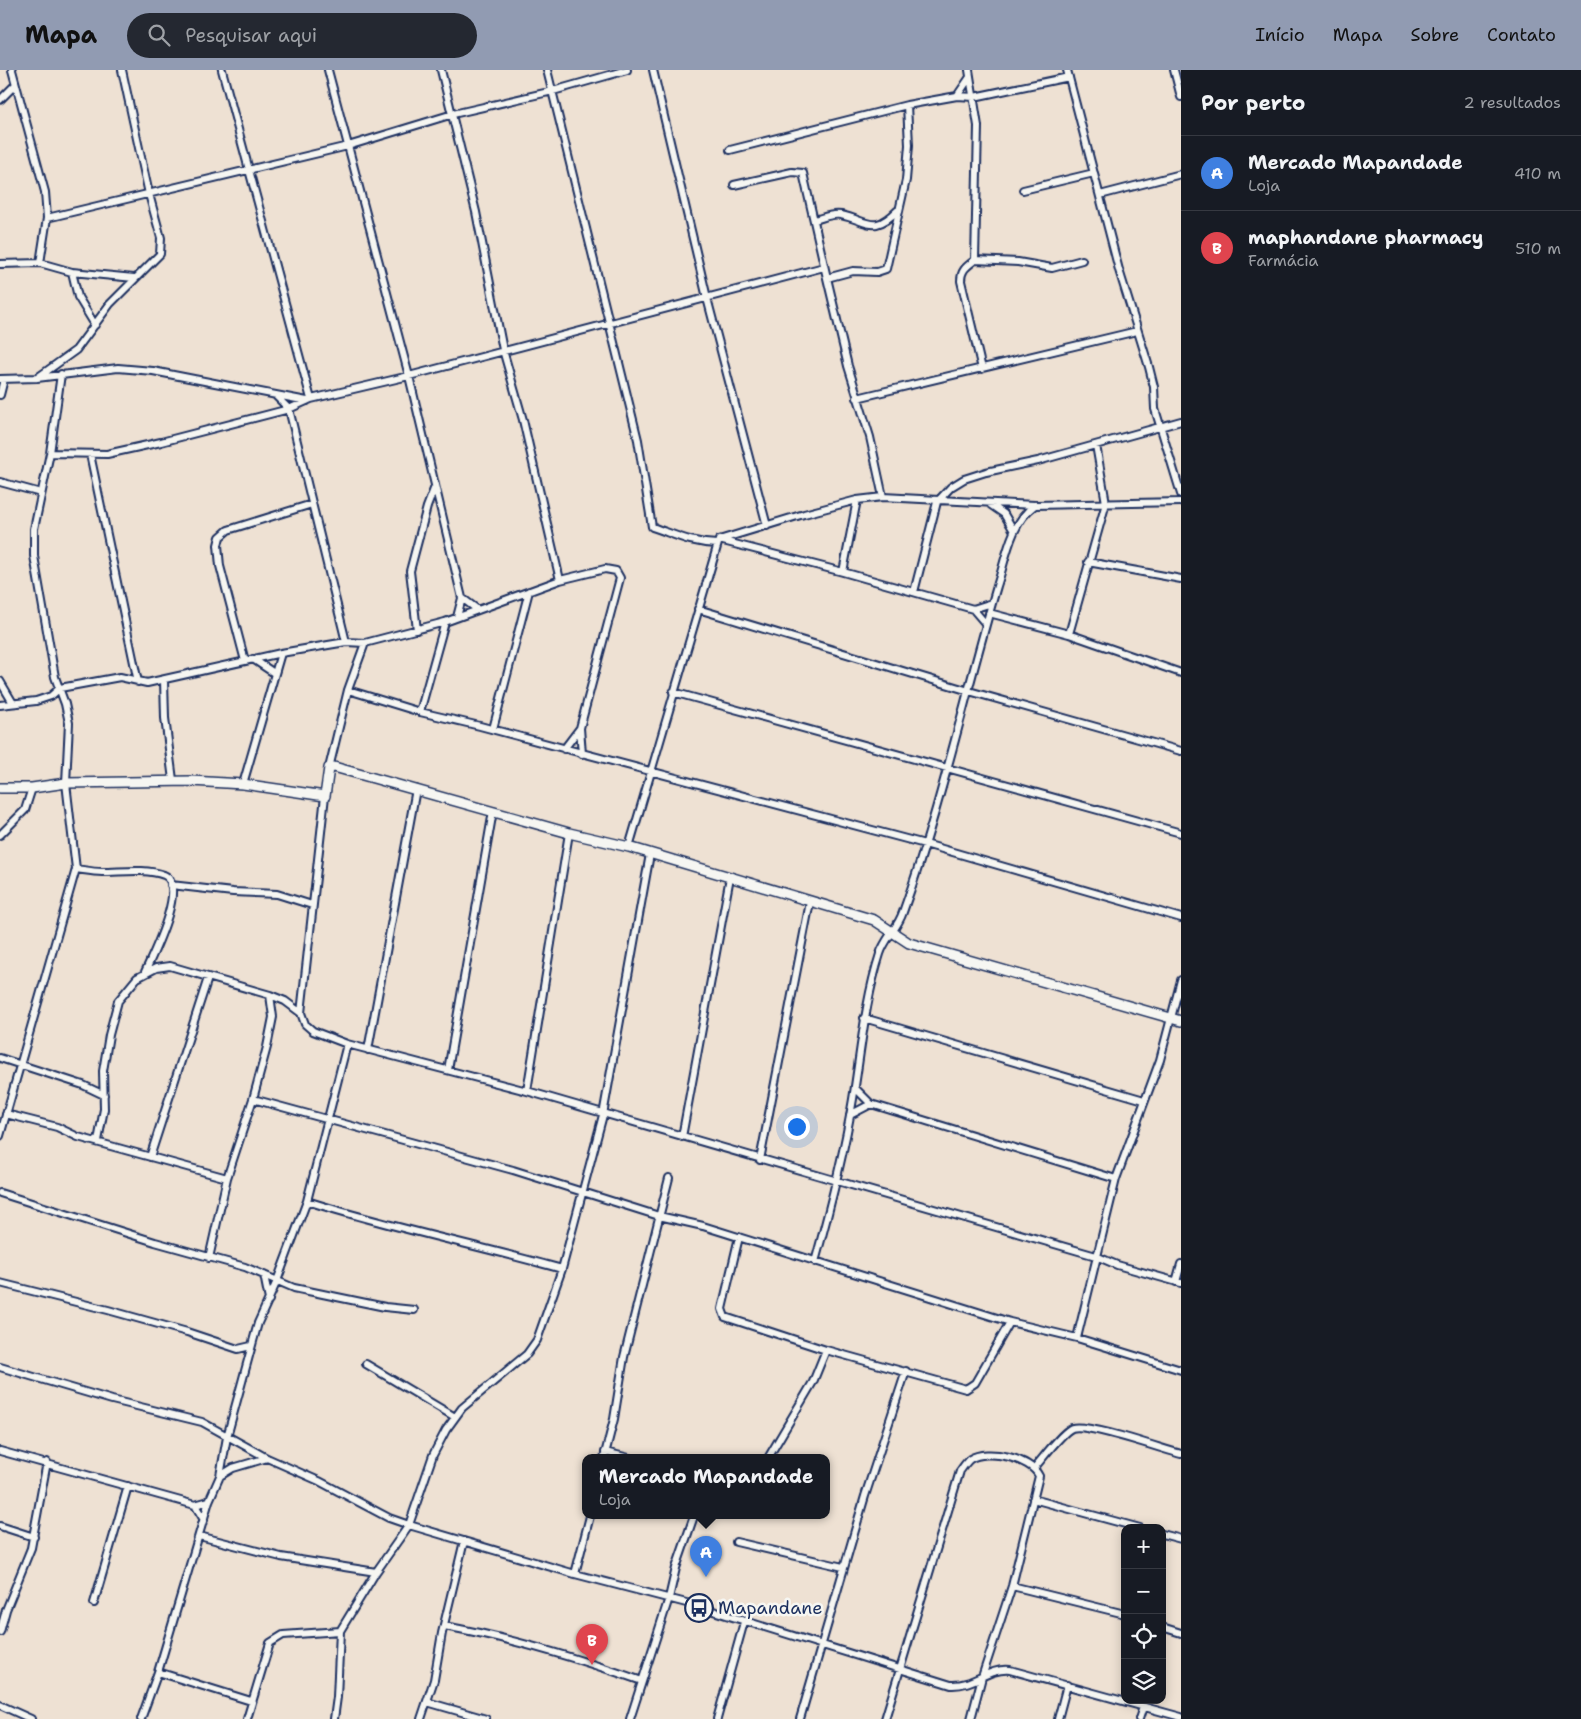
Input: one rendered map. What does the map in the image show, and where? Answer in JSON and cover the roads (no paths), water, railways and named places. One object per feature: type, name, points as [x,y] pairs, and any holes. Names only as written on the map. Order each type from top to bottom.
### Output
[{"type":"street","points":[[12,70],[42,176],[47,218],[40,263]]},
{"type":"street","points":[[37,378],[76,350],[105,310],[134,278],[160,254],[161,238],[149,194],[122,70]]},
{"type":"street","points":[[222,70],[250,170],[309,400]]},
{"type":"street","points":[[328,70],[408,376],[462,598],[457,617]]},
{"type":"street","points":[[441,70],[476,212],[503,350],[522,420],[560,580]]},
{"type":"street","points":[[547,70],[611,323],[638,440],[652,527],[678,538],[699,543],[718,542],[857,500],[883,497],[937,502],[1035,505],[1181,502]]},
{"type":"street","points":[[47,218],[348,146],[453,114],[553,91],[627,70]]},
{"type":"street","points":[[653,70],[707,298],[767,526]]},
{"type":"street","points":[[1174,70],[1181,97]]},
{"type":"street","points":[[957,96],[969,73]]},
{"type":"street","points":[[969,73],[978,126],[975,260]]},
{"type":"street","points":[[730,150],[907,105],[957,96],[974,97],[1068,74],[1137,331],[1149,366],[1154,387],[1155,409],[1181,494]]},
{"type":"street","points":[[0,100],[15,85]]},
{"type":"street","points":[[828,278],[853,272],[877,272],[886,269],[906,180],[908,153],[907,105]]},
{"type":"street","points":[[734,185],[792,172],[803,173],[824,267],[857,398],[870,437],[883,497]]},
{"type":"street","points":[[1023,190],[1094,174]]},
{"type":"street","points":[[1100,196],[1181,174]]},
{"type":"street","points":[[814,220],[834,214],[873,225],[888,220],[898,210]]},
{"type":"street","points":[[982,369],[961,281],[961,273],[975,260],[1018,262],[1052,268],[1082,260]]},
{"type":"street","points":[[0,264],[40,263],[72,272],[134,278]]},
{"type":"street","points":[[50,453],[107,454],[161,442],[289,409],[309,400],[408,376],[824,267]]},
{"type":"street","points":[[72,272],[78,297],[95,325]]},
{"type":"street","points":[[857,398],[1137,331]]},
{"type":"street","points":[[0,1136],[76,869],[66,783],[68,723],[60,688],[55,677],[34,569],[34,529],[50,453],[63,374],[61,362]]},
{"type":"street","points":[[0,395],[2,379],[37,378],[118,368],[153,371],[309,400]]},
{"type":"street","points":[[275,395],[289,409],[346,642]]},
{"type":"street","points":[[914,592],[937,502],[951,486],[964,479],[1181,421]]},
{"type":"street","points":[[1069,634],[1106,503],[1096,445]]},
{"type":"street","points":[[90,454],[138,682]]},
{"type":"street","points":[[0,482],[41,493]]},
{"type":"street","points":[[417,630],[410,571],[427,507],[434,489]]},
{"type":"street","points":[[843,572],[857,500]]},
{"type":"street","points":[[245,661],[220,566],[218,546],[220,537],[228,530],[312,504]]},
{"type":"street","points":[[990,504],[1004,514],[1014,532]]},
{"type":"street","points":[[815,1262],[838,1181],[855,1088],[864,1018],[880,953],[903,913],[925,844],[969,691],[985,623],[1014,532],[1026,512],[1035,505]]},
{"type":"street","points":[[718,542],[843,572],[973,609],[985,623]]},
{"type":"street","points":[[629,846],[718,542]]},
{"type":"street","points":[[1088,562],[1181,579]]},
{"type":"street","points":[[0,705],[43,699],[60,688],[120,677],[138,682],[164,680],[281,653],[346,642],[365,643],[445,622],[560,580],[605,569],[616,571],[620,578],[580,728],[582,754]]},
{"type":"street","points":[[493,729],[529,591]]},
{"type":"street","points":[[462,598],[478,610]]},
{"type":"street","points":[[973,609],[992,603]]},
{"type":"street","points":[[698,609],[969,691],[1181,751]]},
{"type":"street","points":[[989,614],[1069,634],[1181,673]]},
{"type":"street","points":[[420,712],[445,622]]},
{"type":"street","points":[[365,643],[348,690],[329,768],[325,796],[301,1013],[305,1024],[313,1031],[347,1044],[527,1091],[603,1115],[1096,1256],[1118,1265],[1178,1282],[1181,1264]]},
{"type":"street","points":[[243,784],[281,653]]},
{"type":"street","points":[[253,659],[274,673]]},
{"type":"street","points":[[164,680],[165,718],[173,780]]},
{"type":"street","points":[[0,681],[13,703]]},
{"type":"street","points":[[348,690],[420,712],[493,729],[925,844],[1181,918]]},
{"type":"street","points":[[673,692],[1181,834]]},
{"type":"street","points":[[564,749],[580,728]]},
{"type":"street","points":[[329,768],[334,767],[416,789],[569,833],[629,846],[650,854],[874,920],[909,943],[1177,1019]]},
{"type":"street","points":[[0,788],[32,788],[66,783],[173,780],[243,784],[325,796]]},
{"type":"street","points":[[0,835],[24,810],[32,788]]},
{"type":"street","points":[[368,1050],[416,789]]},
{"type":"street","points":[[448,1070],[493,811]]},
{"type":"street","points":[[527,1091],[569,833]]},
{"type":"street","points":[[334,1719],[340,1631],[376,1572],[409,1525],[433,1455],[462,1408],[527,1354],[537,1340],[562,1269],[603,1115],[650,854]]},
{"type":"street","points":[[76,869],[99,872],[144,872],[164,875],[171,886],[172,896],[167,920],[145,972],[126,990],[118,1001],[102,1071],[104,1109],[98,1141]]},
{"type":"street","points":[[682,1137],[730,877]]},
{"type":"street","points":[[171,886],[277,894],[312,905]]},
{"type":"street","points":[[760,1160],[810,902]]},
{"type":"street","points":[[145,972],[170,966],[270,995],[285,1001],[301,1013]]},
{"type":"street","points":[[150,1158],[208,978]]},
{"type":"street","points":[[1077,1338],[1116,1179],[1144,1100],[1177,1019],[1181,980]]},
{"type":"street","points":[[209,1258],[227,1178],[253,1099],[272,1023],[270,995]]},
{"type":"street","points":[[864,1018],[1144,1100]]},
{"type":"street","points":[[141,1719],[158,1672],[209,1501],[220,1476],[226,1437],[251,1346],[307,1201],[347,1044]]},
{"type":"street","points":[[0,1058],[83,1085],[104,1094]]},
{"type":"street","points":[[855,1088],[872,1104],[1116,1179]]},
{"type":"street","points":[[253,1099],[329,1118],[659,1216],[739,1237],[1010,1322],[1077,1338],[1181,1370]]},
{"type":"street","points":[[850,1115],[872,1104]]},
{"type":"street","points":[[6,1114],[57,1127],[78,1137],[98,1141],[150,1158],[227,1178]]},
{"type":"street","points":[[604,1454],[614,1419],[624,1357],[669,1178]]},
{"type":"street","points":[[0,1194],[264,1275],[294,1288],[370,1304],[414,1310]]},
{"type":"street","points":[[307,1201],[359,1218],[495,1250],[562,1269]]},
{"type":"street","points":[[739,1237],[722,1309],[725,1317],[826,1350],[906,1371],[960,1389],[970,1387],[980,1376],[1010,1322]]},
{"type":"street","points":[[264,1275],[269,1300]]},
{"type":"street","points":[[0,1283],[187,1332],[238,1349],[248,1360]]},
{"type":"street","points":[[238,1349],[251,1346]]},
{"type":"street","points":[[770,1454],[813,1382],[826,1350]]},
{"type":"street","points":[[366,1364],[455,1417]]},
{"type":"street","points":[[0,1367],[112,1400],[202,1422],[267,1458],[319,1480],[390,1518],[409,1525],[575,1574],[669,1598],[822,1644],[899,1670],[951,1684],[963,1685],[1000,1669],[1010,1670],[1181,1716]]},
{"type":"street","points":[[800,1719],[844,1567],[906,1371]]},
{"type":"street","points":[[1035,1467],[1066,1432],[1077,1427],[1118,1436],[1181,1454]]},
{"type":"street","points":[[0,1450],[195,1505],[209,1501]]},
{"type":"street","points":[[884,1719],[957,1480],[964,1465],[976,1456],[991,1455],[1025,1461],[1035,1467],[1039,1476],[1012,1586],[982,1677],[972,1719]]},
{"type":"street","points":[[220,1476],[233,1468],[267,1458]]},
{"type":"street","points":[[0,1632],[3,1609],[34,1537],[47,1462]]},
{"type":"street","points":[[94,1603],[128,1486]]},
{"type":"street","points":[[1034,1499],[1125,1524]]},
{"type":"street","points":[[195,1505],[204,1520]]},
{"type":"street","points":[[575,1574],[589,1519]]},
{"type":"street","points":[[630,1719],[693,1519]]},
{"type":"street","points":[[0,1526],[34,1537]]},
{"type":"street","points":[[1166,1535],[1181,1539]]},
{"type":"street","points":[[199,1536],[281,1557],[376,1572]]},
{"type":"street","points":[[421,1719],[434,1680],[444,1626],[464,1541]]},
{"type":"street","points":[[736,1542],[844,1567]]},
{"type":"street","points":[[1012,1586],[1121,1613]]},
{"type":"street","points":[[717,1719],[744,1622]]},
{"type":"street","points":[[444,1626],[493,1635],[544,1648],[642,1681]]},
{"type":"street","points":[[1166,1628],[1181,1633]]},
{"type":"street","points":[[247,1719],[267,1649],[273,1639],[283,1635],[307,1631],[340,1631]]},
{"type":"street","points":[[158,1672],[251,1702]]},
{"type":"street","points":[[1058,1719],[1067,1685]]},
{"type":"street","points":[[426,1702],[486,1719]]},
{"type":"street","points":[[0,1705],[31,1719]]},
{"type":"street","points":[[1139,1719],[1142,1707]]},
{"type":"place","name":"Mercado Mapandade","points":[[706,1577]]},
{"type":"place","name":"Mapandane","points":[[699,1608]]},
{"type":"place","name":"maphandane pharmacy","points":[[592,1665]]}]
